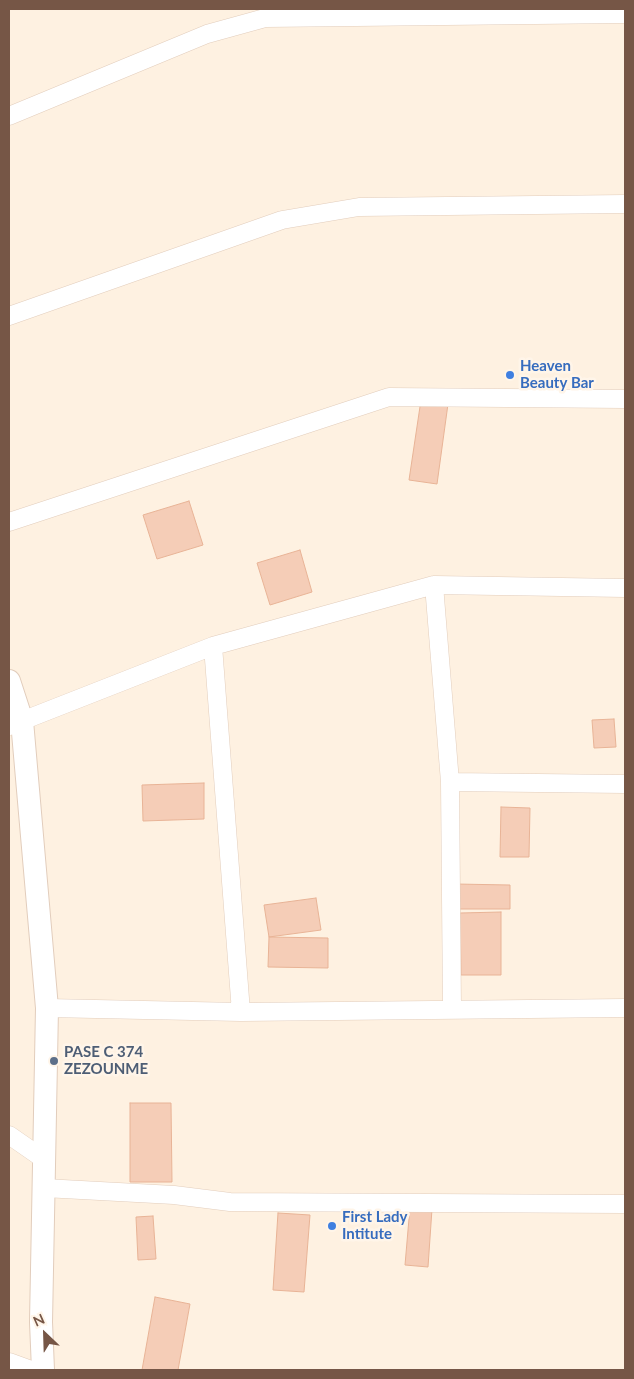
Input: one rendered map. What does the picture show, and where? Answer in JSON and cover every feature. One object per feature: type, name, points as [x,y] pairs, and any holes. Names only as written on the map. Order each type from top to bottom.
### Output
[{"type":"street","points":[[9,116],[207,34],[265,18],[625,14]]},
{"type":"street","points":[[9,316],[282,220],[359,207],[625,204]]},
{"type":"street","points":[[9,522],[389,397],[625,399]]},
{"type":"street","points":[[15,724],[213,646],[434,585],[625,588]]},
{"type":"street","points":[[434,585],[450,782],[452,1010]]},
{"type":"street","points":[[213,646],[241,1012]]},
{"type":"street","points":[[9,681],[47,1008],[41,1322],[43,1370]]},
{"type":"street","points":[[450,782],[625,784]]},
{"type":"street","points":[[47,1008],[241,1012],[625,1008]]},
{"type":"street","points":[[9,1135],[45,1160]]},
{"type":"street","points":[[44,1188],[174,1195],[230,1202],[625,1204]]},
{"type":"street","points":[[9,1362],[31,1370]]},
{"type":"building","points":[[421,400],[448,404],[437,484],[409,480]]},
{"type":"building","points":[[189,501],[203,545],[157,559],[143,515]]},
{"type":"building","points":[[300,550],[312,592],[270,605],[257,563]]},
{"type":"building","points":[[614,719],[616,747],[594,748],[592,720]]},
{"type":"building","points":[[204,783],[204,819],[143,821],[142,785]]},
{"type":"building","points":[[501,807],[530,808],[529,857],[500,857]]},
{"type":"building","points":[[455,884],[510,885],[510,909],[455,909]]},
{"type":"building","points":[[316,898],[321,930],[269,937],[264,905]]},
{"type":"building","points":[[501,912],[501,975],[461,975],[460,913]]},
{"type":"building","points":[[269,937],[328,938],[328,968],[268,967]]},
{"type":"building","points":[[130,1103],[171,1103],[172,1182],[130,1182]]},
{"type":"building","points":[[410,1207],[432,1209],[428,1267],[405,1265]]},
{"type":"building","points":[[278,1213],[310,1215],[304,1292],[273,1290]]},
{"type":"building","points":[[153,1216],[156,1259],[138,1260],[136,1217]]},
{"type":"building","points":[[155,1297],[190,1304],[178,1370],[142,1370]]},
{"type":"place","name":"Heaven Beauty Bar","points":[[510,375]]},
{"type":"place","name":"PASE C 374 ZEZOUNME","points":[[54,1061]]},
{"type":"place","name":"First Lady Intitute","points":[[332,1226]]}]
